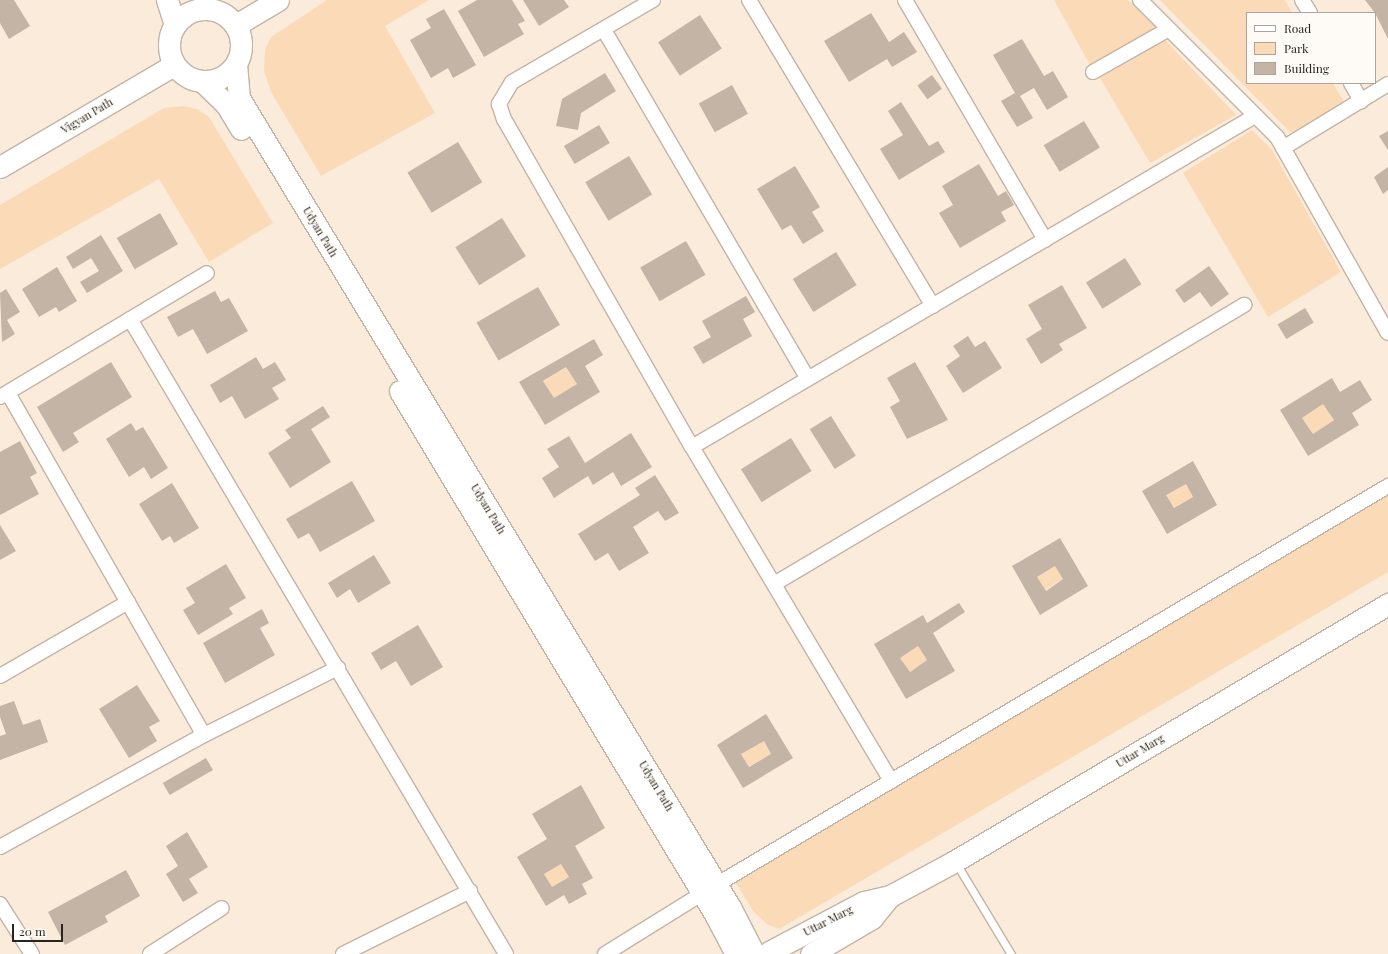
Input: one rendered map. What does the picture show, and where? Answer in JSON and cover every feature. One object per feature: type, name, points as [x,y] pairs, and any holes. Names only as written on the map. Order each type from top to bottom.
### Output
[{"type":"main road","points":[[167,0],[175,24]]},
{"type":"main road","points":[[236,25],[278,0]]},
{"type":"main road","points":[[194,4],[213,9],[228,16],[236,25],[241,37],[241,53],[236,64],[224,76],[203,82],[190,79],[174,65],[168,51],[169,37],[175,24],[194,4]]},
{"type":"main road","name":"Udyan Path","points":[[236,64],[239,98],[709,889]]},
{"type":"main road","name":"Vigyan Path","points":[[0,167],[174,65]]},
{"type":"main road","name":"Udyan Path","points":[[203,82],[226,104],[709,889],[754,953]]},
{"type":"main road","name":"Uttar Marg","points":[[754,953],[864,902],[890,896],[955,861],[1388,604]]},
{"type":"main road","name":"Uttar Marg","points":[[812,954],[872,918],[883,908],[890,896]]},
{"type":"street","points":[[653,0],[604,30],[512,82],[504,92],[499,104],[504,119],[692,448],[891,781]]},
{"type":"street","points":[[749,0],[933,306]]},
{"type":"street","points":[[905,0],[1045,240]]},
{"type":"street","points":[[1140,0],[1276,137],[1388,333]]},
{"type":"street","points":[[1302,0],[1309,12]]},
{"type":"street","points":[[1093,72],[1169,29]]},
{"type":"street","points":[[604,30],[808,379]]},
{"type":"street","points":[[1352,84],[1361,101]]},
{"type":"street","points":[[1283,148],[1388,84]]},
{"type":"street","points":[[692,448],[1255,116]]},
{"type":"street","points":[[204,735],[128,602],[4,395],[207,273]]},
{"type":"street","points":[[774,584],[1244,305]]},
{"type":"street","points":[[130,319],[506,954]]},
{"type":"street","points":[[606,954],[709,889],[1388,486]]},
{"type":"street","points":[[0,676],[128,602]]},
{"type":"street","points":[[0,847],[204,735],[338,668]]},
{"type":"street","points":[[343,954],[470,891]]},
{"type":"street","points":[[0,904],[32,954]]},
{"type":"street","points":[[150,954],[222,908]]},
{"type":"lane","points":[[955,861],[1011,954]]},
{"type":"green space","points":[[327,0],[429,0],[385,26],[435,113],[321,176],[271,92],[264,71],[265,50],[271,37]]},
{"type":"green space","points":[[1054,0],[1128,0],[1157,28],[1090,65]]},
{"type":"green space","points":[[1160,0],[1285,0],[1291,12],[1246,12],[1246,84],[1334,84],[1344,102],[1291,133]]},
{"type":"green space","points":[[1165,40],[1236,115],[1150,163],[1100,78]]},
{"type":"green space","points":[[183,106],[197,109],[209,117],[273,223],[209,262],[159,179],[0,269],[0,205],[164,108]]},
{"type":"green space","points":[[1252,130],[1272,150],[1341,272],[1268,317],[1183,173]]},
{"type":"green space","points":[[566,367],[577,384],[554,398],[543,382]]},
{"type":"green space","points":[[1323,404],[1334,420],[1313,434],[1303,418]]},
{"type":"green space","points":[[1186,484],[1193,497],[1173,508],[1166,495]]},
{"type":"green space","points":[[1388,493],[1388,572],[779,929],[768,925],[753,911],[735,881]]},
{"type":"green space","points":[[1055,566],[1063,579],[1045,590],[1037,577]]},
{"type":"green space","points":[[918,646],[927,660],[909,672],[900,658]]},
{"type":"green space","points":[[764,741],[771,754],[748,766],[741,753]]},
{"type":"green space","points":[[561,864],[569,877],[552,887],[544,875]]},
{"type":"building","points":[[0,0],[14,0],[30,26],[9,39],[0,23]]},
{"type":"building","points":[[477,0],[512,0],[525,21],[518,24],[524,34],[484,57],[458,11]]},
{"type":"building","points":[[523,0],[564,0],[569,7],[539,26]]},
{"type":"building","points":[[1365,0],[1388,0],[1388,39],[1376,15],[1376,12],[1374,12]]},
{"type":"building","points":[[444,9],[476,65],[453,78],[448,68],[431,78],[410,40],[431,28],[426,19]]},
{"type":"building","points":[[871,13],[889,42],[904,32],[917,52],[892,67],[887,59],[849,82],[824,41]]},
{"type":"building","points":[[700,15],[722,49],[680,76],[658,42]]},
{"type":"building","points":[[1022,39],[1044,76],[1053,71],[1068,97],[1047,110],[1034,88],[1020,96],[1033,118],[1017,127],[1001,101],[1015,93],[993,55]]},
{"type":"building","points":[[605,73],[616,91],[581,113],[578,130],[556,126],[562,99]]},
{"type":"building","points":[[932,75],[942,89],[927,99],[917,86]]},
{"type":"building","points":[[732,85],[748,114],[715,132],[699,103]]},
{"type":"building","points":[[901,102],[929,146],[938,141],[945,152],[899,180],[880,149],[903,135],[888,111]]},
{"type":"building","points":[[1084,121],[1100,148],[1060,172],[1044,145]]},
{"type":"building","points":[[599,125],[610,143],[575,164],[564,146]]},
{"type":"building","points":[[1388,131],[1388,150],[1379,136]]},
{"type":"building","points":[[458,142],[482,182],[432,213],[407,172]]},
{"type":"building","points":[[629,156],[652,195],[608,221],[585,182]]},
{"type":"building","points":[[979,164],[998,196],[1006,191],[1014,205],[1001,212],[1006,221],[960,248],[939,213],[953,205],[942,186]]},
{"type":"building","points":[[795,166],[820,207],[812,212],[824,231],[803,244],[791,225],[782,230],[757,189]]},
{"type":"building","points":[[1388,167],[1388,190],[1383,194],[1374,177]]},
{"type":"building","points":[[160,213],[178,244],[135,269],[117,238]]},
{"type":"building","points":[[502,218],[526,256],[479,285],[455,247]]},
{"type":"building","points":[[101,235],[123,271],[87,293],[80,282],[99,271],[91,258],[73,269],[66,257]]},
{"type":"building","points":[[686,241],[706,275],[660,301],[640,268]]},
{"type":"building","points":[[836,252],[857,285],[813,312],[793,279]]},
{"type":"building","points":[[1125,258],[1141,284],[1102,309],[1086,282]]},
{"type":"building","points":[[1209,266],[1229,294],[1211,307],[1200,292],[1184,303],[1175,290]]},
{"type":"building","points":[[57,267],[77,301],[59,312],[56,307],[39,317],[22,289]]},
{"type":"building","points":[[1062,285],[1087,328],[1059,344],[1063,350],[1041,364],[1026,339],[1042,329],[1028,305]]},
{"type":"building","points":[[538,287],[560,325],[499,361],[477,322]]},
{"type":"building","points":[[6,289],[20,312],[7,320],[15,334],[2,342],[0,293]]},
{"type":"building","points":[[215,291],[221,302],[229,298],[248,331],[207,354],[193,329],[178,337],[167,317]]},
{"type":"building","points":[[746,296],[755,312],[743,319],[752,336],[703,364],[693,347],[711,337],[702,321]]},
{"type":"building","points":[[1305,308],[1314,323],[1286,339],[1278,324]]},
{"type":"building","points":[[968,336],[975,347],[985,341],[1002,368],[963,393],[946,366],[960,356],[953,346]]},
{"type":"building","points":[[594,339],[603,355],[585,366],[600,392],[545,425],[519,382]],"holes":[[[566,367],[577,384],[554,398],[543,381]]]},
{"type":"building","points":[[256,357],[263,369],[275,362],[286,380],[272,388],[279,399],[245,419],[232,396],[220,403],[210,385]]},
{"type":"building","points":[[111,362],[132,397],[73,433],[79,442],[63,452],[37,407]]},
{"type":"building","points":[[915,362],[948,420],[907,439],[890,407],[900,401],[887,378]]},
{"type":"building","points":[[1332,378],[1340,392],[1360,380],[1372,400],[1352,413],[1359,425],[1308,456],[1280,410]],"holes":[[[1323,404],[1334,420],[1313,434],[1302,418]]]},
{"type":"building","points":[[323,406],[330,417],[311,429],[331,462],[290,488],[268,453],[291,438],[285,430]]},
{"type":"building","points":[[831,416],[856,456],[835,469],[810,429]]},
{"type":"building","points":[[131,423],[136,431],[143,427],[168,468],[151,479],[144,467],[129,477],[106,439]]},
{"type":"building","points":[[631,433],[652,467],[621,486],[613,472],[593,485],[588,476],[554,498],[542,478],[559,467],[547,449],[569,436],[585,463]]},
{"type":"building","points":[[791,438],[812,471],[762,502],[741,469]]},
{"type":"building","points":[[20,441],[37,473],[30,477],[39,494],[0,515],[0,452]]},
{"type":"building","points":[[1193,461],[1217,505],[1167,534],[1142,491]],"holes":[[[1186,484],[1193,497],[1174,508],[1166,495]]]},
{"type":"building","points":[[655,475],[679,513],[665,521],[658,511],[633,527],[649,553],[619,571],[608,553],[595,561],[578,534],[640,495],[635,488]]},
{"type":"building","points":[[352,481],[375,521],[320,552],[309,533],[298,539],[286,519]]},
{"type":"building","points":[[172,483],[199,528],[174,543],[170,536],[162,541],[139,504]]},
{"type":"building","points":[[0,525],[16,551],[0,560]]},
{"type":"building","points":[[1060,538],[1088,586],[1040,615],[1012,566]],"holes":[[[1055,566],[1063,579],[1046,591],[1037,577]]]},
{"type":"building","points":[[374,555],[391,583],[358,603],[350,589],[337,598],[328,583]]},
{"type":"building","points":[[226,564],[246,598],[229,608],[233,614],[198,635],[183,610],[195,603],[186,588]]},
{"type":"building","points":[[959,603],[965,612],[933,633],[955,671],[906,699],[874,644],[923,615],[927,623]],"holes":[[[918,646],[927,660],[910,672],[900,658]]]},
{"type":"building","points":[[262,609],[269,623],[260,628],[275,655],[225,683],[203,643]]},
{"type":"building","points":[[418,625],[443,667],[411,686],[396,661],[381,670],[371,653]]},
{"type":"building","points":[[137,685],[160,721],[149,727],[157,741],[129,758],[99,709]]},
{"type":"building","points":[[14,701],[23,725],[40,719],[48,742],[0,760],[0,736],[6,734],[0,717],[0,706]]},
{"type":"building","points":[[766,714],[793,758],[743,788],[717,745]],"holes":[[[764,741],[771,754],[749,767],[741,754]]]},
{"type":"building","points":[[206,758],[213,770],[170,795],[163,783]]},
{"type":"building","points":[[581,785],[605,828],[575,846],[593,878],[582,884],[587,894],[569,904],[564,895],[546,906],[517,857],[547,839],[532,814]],"holes":[[[561,864],[569,877],[552,887],[544,874]]]},
{"type":"building","points":[[187,832],[208,867],[189,879],[198,893],[183,902],[166,874],[178,866],[166,846]]},
{"type":"building","points":[[126,870],[140,896],[105,916],[108,922],[65,945],[48,912]]}]
